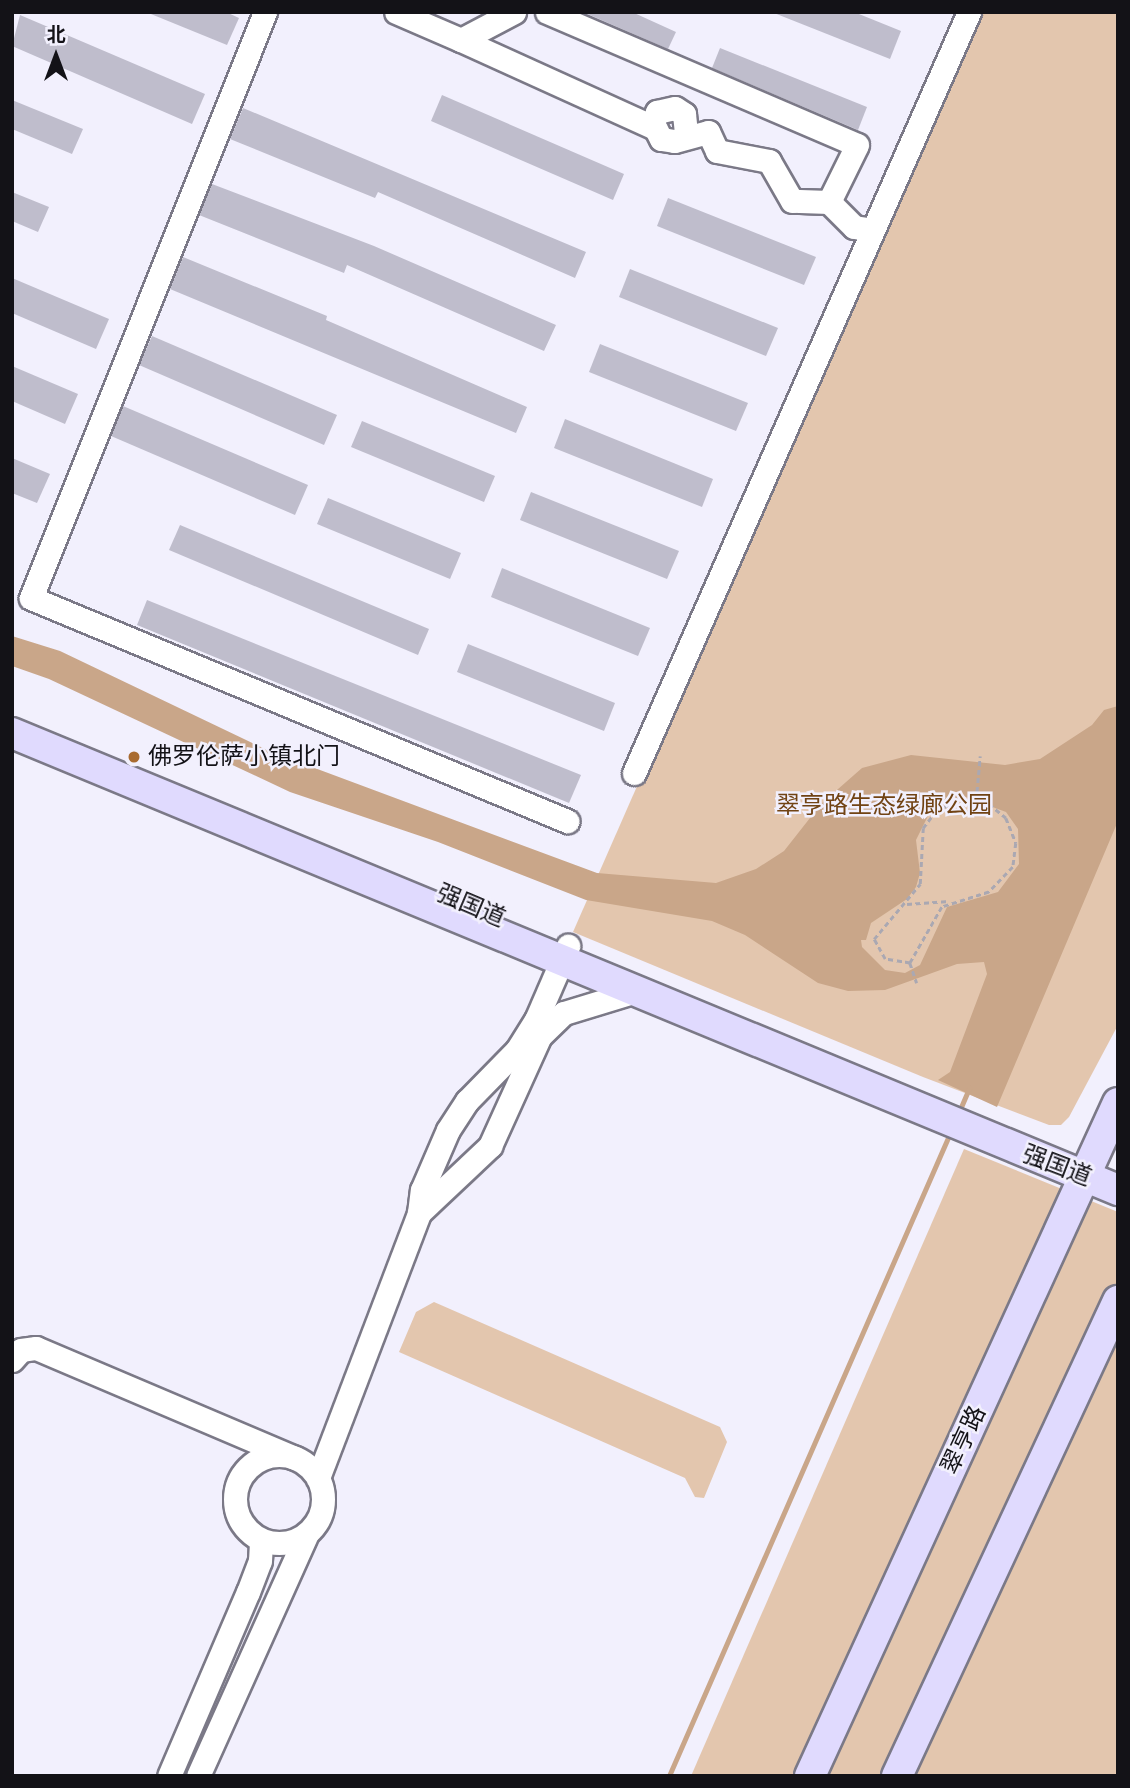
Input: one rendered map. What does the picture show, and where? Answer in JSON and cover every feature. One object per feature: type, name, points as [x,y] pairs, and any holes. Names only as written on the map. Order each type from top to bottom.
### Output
[{"type":"main road","name":"强国道","points":[[12,716],[563,953],[924,1104]]},
{"type":"main road","name":"强国道","points":[[12,733],[563,953],[634,992],[999,1134],[1099,1163],[1118,1190]]},
{"type":"main road","name":"翠亨路","points":[[810,1776],[1099,1163],[1118,1103]]},
{"type":"main road","points":[[897,1776],[1118,1301]]},
{"type":"street","points":[[265,12],[22,594],[567,821]]},
{"type":"street","points":[[396,12],[654,128],[657,112],[675,108],[688,123],[686,134],[708,132],[718,151],[769,161],[792,201],[830,202],[854,227],[873,230]]},
{"type":"street","points":[[461,40],[513,12]]},
{"type":"street","points":[[547,12],[857,145],[830,202]]},
{"type":"street","points":[[634,773],[969,12]]},
{"type":"street","points":[[198,1776],[307,1534],[323,1507],[318,1478],[419,1213],[422,1190],[448,1130],[467,1101],[517,1050],[536,1020],[563,953]]},
{"type":"street","points":[[419,1213],[490,1146],[540,1035],[564,1013],[634,992]]},
{"type":"street","points":[[12,1360],[21,1350],[36,1348],[295,1458],[318,1478]]},
{"type":"street","points":[[295,1458],[273,1455],[253,1463],[238,1480],[235,1510],[243,1526],[261,1540],[284,1544],[307,1534]]},
{"type":"street","points":[[169,1776],[248,1592],[260,1561],[261,1540]]},
{"type":"path","points":[[976,800],[980,758]]},
{"type":"path","points":[[906,904],[952,901],[996,887],[1016,859],[1015,835],[1006,818],[976,800],[954,800],[926,822],[919,838],[922,878],[906,904],[879,928],[874,939],[885,959],[911,965]]},
{"type":"path","points":[[917,983],[911,965],[932,918],[952,901]]},
{"type":"green space","name":"翠亨路生态绿廊公园","points":[[977,12],[1118,12],[1118,1025],[1069,1117],[1061,1125],[1049,1125],[923,1077],[573,932]]},
{"type":"green space","points":[[964,1149],[1118,1212],[1118,1776],[691,1776]]},
{"type":"green space","points":[[434,1302],[720,1427],[727,1442],[704,1498],[695,1497],[685,1478],[399,1352],[416,1312]]},
{"type":"shaded area","points":[[12,636],[60,651],[269,751],[597,873],[716,883],[756,869],[784,851],[821,804],[862,768],[911,755],[1005,765],[1040,759],[1092,725],[1104,710],[1118,706],[1118,821],[997,1107],[938,1080],[950,1072],[987,974],[984,962],[957,964],[885,990],[848,991],[818,983],[745,935],[712,921],[586,900],[438,842],[290,792],[49,679],[12,666]],"holes":[[[963,796],[1006,812],[1018,829],[1019,864],[998,892],[947,907],[920,965],[905,973],[885,970],[862,947],[861,940],[866,940],[871,923],[907,899],[916,887],[920,873],[916,840],[930,812]]]},
{"type":"building","points":[[146,12],[226,12],[239,18],[227,45]]},
{"type":"building","points":[[583,12],[632,12],[676,32],[668,49]]},
{"type":"building","points":[[854,12],[901,31],[890,59],[774,13]]},
{"type":"building","points":[[20,15],[205,94],[192,124],[12,46]]},
{"type":"building","points":[[720,48],[867,107],[858,130],[712,68]]},
{"type":"building","points":[[442,95],[624,174],[613,200],[431,121]]},
{"type":"building","points":[[12,100],[83,129],[72,154],[12,129]]},
{"type":"building","points":[[243,108],[586,252],[575,278],[378,192],[375,198],[230,139]]},
{"type":"building","points":[[212,184],[374,246],[556,325],[544,351],[347,265],[344,273],[199,215]]},
{"type":"building","points":[[12,192],[49,207],[38,232],[12,221]]},
{"type":"building","points":[[668,198],[816,257],[804,285],[657,226]]},
{"type":"building","points":[[183,257],[327,316],[326,320],[527,407],[516,433],[170,289]]},
{"type":"building","points":[[630,269],[778,328],[766,356],[619,297]]},
{"type":"building","points":[[12,278],[109,319],[96,349],[12,313]]},
{"type":"building","points":[[152,336],[337,415],[324,445],[139,365]]},
{"type":"building","points":[[600,344],[748,403],[736,431],[589,372]]},
{"type":"building","points":[[12,366],[78,394],[65,424],[12,401]]},
{"type":"building","points":[[123,406],[308,485],[295,515],[111,436]]},
{"type":"building","points":[[565,419],[713,479],[702,507],[554,448]]},
{"type":"building","points":[[362,421],[495,476],[484,502],[351,447]]},
{"type":"building","points":[[12,458],[50,474],[37,503],[12,493]]},
{"type":"building","points":[[531,492],[679,551],[667,579],[520,520]]},
{"type":"building","points":[[328,498],[461,553],[450,579],[317,524]]},
{"type":"building","points":[[180,525],[429,629],[418,655],[169,550]]},
{"type":"building","points":[[502,568],[650,628],[638,656],[491,597]]},
{"type":"building","points":[[147,600],[581,775],[569,803],[137,625]]},
{"type":"building","points":[[468,644],[615,703],[604,731],[457,672]]},
{"type":"waterway","points":[[959,1112],[969,1088]]},
{"type":"waterway","points":[[669,1776],[950,1133]]},
{"type":"place","name":"佛罗伦萨小镇北门","points":[[134,757]]}]
